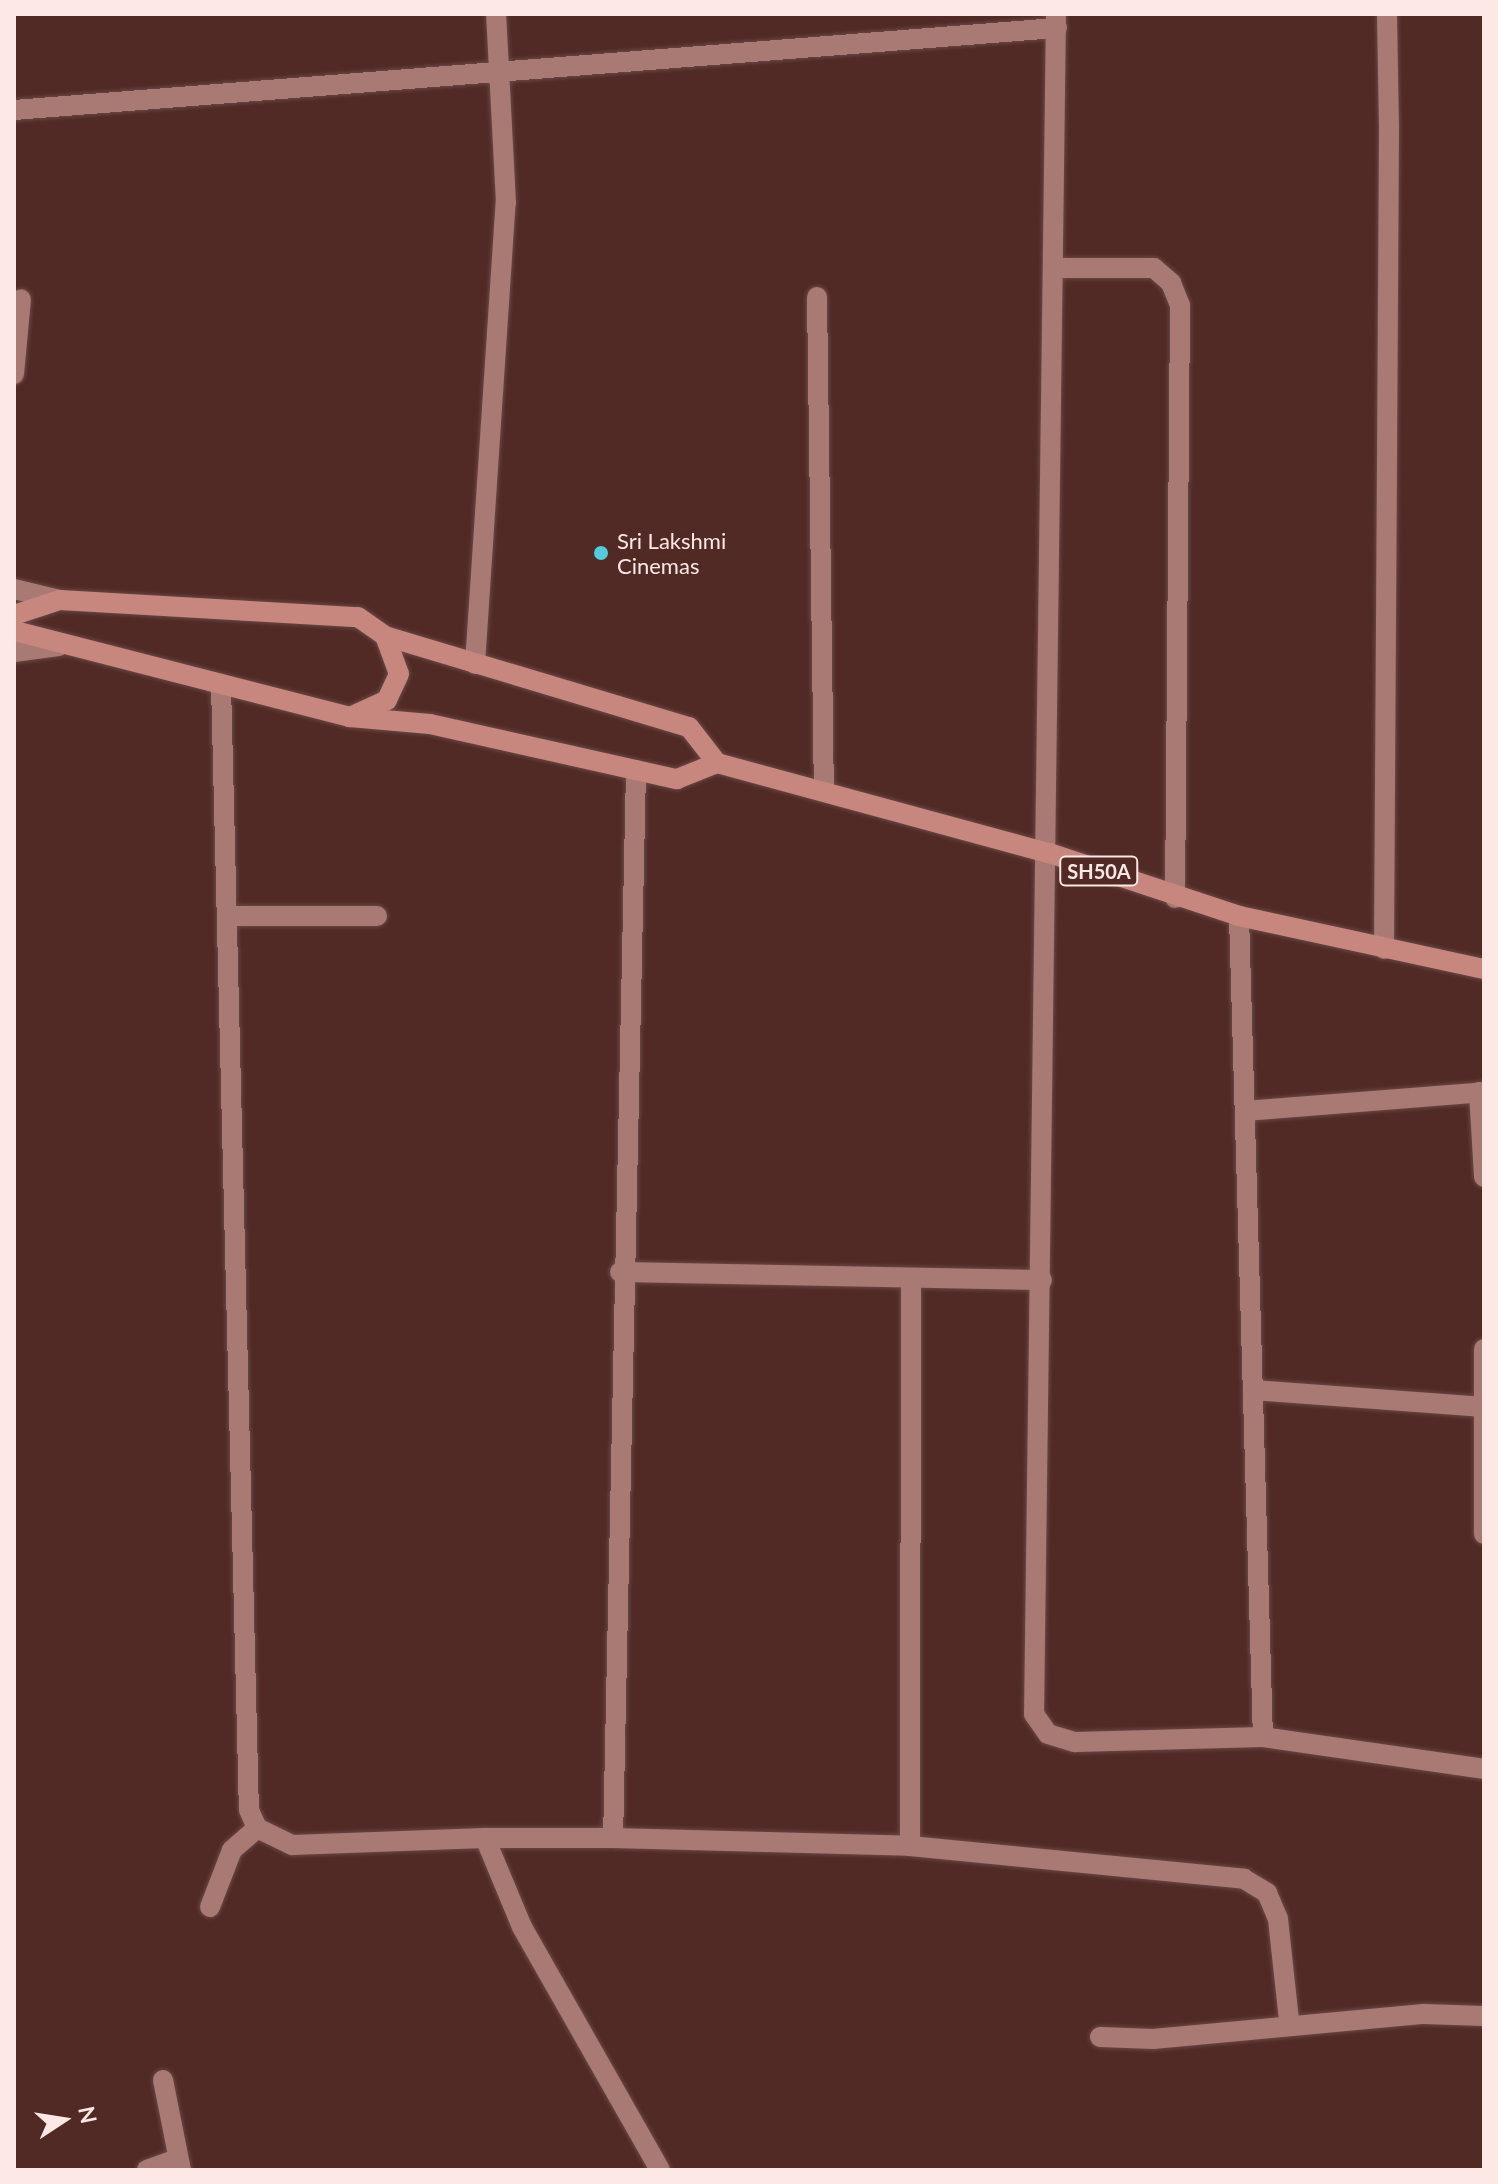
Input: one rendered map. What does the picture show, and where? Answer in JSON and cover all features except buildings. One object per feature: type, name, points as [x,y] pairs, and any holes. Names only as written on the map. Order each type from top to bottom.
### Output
[{"type":"main road","points":[[14,615],[60,600],[358,617],[385,636],[689,727],[717,763],[677,779],[430,724],[350,717],[59,646],[14,631]]},
{"type":"main road","points":[[350,717],[387,700],[399,674],[385,636]]},
{"type":"main road","name":"SH50A","points":[[717,763],[1049,853],[1175,898],[1239,916],[1484,969]]},
{"type":"street","points":[[475,664],[502,327],[496,14]]},
{"type":"street","points":[[1384,949],[1387,14]]},
{"type":"street","points":[[14,110],[1056,21],[1049,853],[1034,1714],[1048,1734],[1075,1742],[1263,1737],[1484,1769]]},
{"type":"street","points":[[1055,268],[1154,268],[1171,283],[1180,305],[1175,898]]},
{"type":"street","points":[[817,297],[824,790]]},
{"type":"street","points":[[14,374],[21,299]]},
{"type":"street","points":[[14,589],[60,600]]},
{"type":"street","points":[[14,652],[59,646]]},
{"type":"street","points":[[221,684],[249,1810],[257,1828],[292,1845],[485,1838],[613,1838],[910,1846],[1244,1879],[1267,1893],[1278,1919],[1289,2021]]},
{"type":"street","points":[[613,1838],[620,1272],[636,770]]},
{"type":"street","points":[[229,916],[377,916]]},
{"type":"street","points":[[1239,916],[1263,1737]]},
{"type":"street","points":[[1245,1111],[1482,1092],[1484,1177]]},
{"type":"street","points":[[620,1272],[1042,1280]]},
{"type":"street","points":[[910,1846],[911,1278]]},
{"type":"street","points":[[1484,1349],[1484,1534]]},
{"type":"street","points":[[1253,1390],[1483,1406]]},
{"type":"street","points":[[210,1907],[232,1850],[257,1828]]},
{"type":"street","points":[[485,1838],[522,1927],[660,2170]]},
{"type":"street","points":[[1100,2037],[1153,2039],[1289,2021],[1484,2016]]},
{"type":"street","points":[[147,2170],[179,2164],[163,2080]]},
{"type":"place","name":"Sri Lakshmi Cinemas","points":[[601,553]]}]
